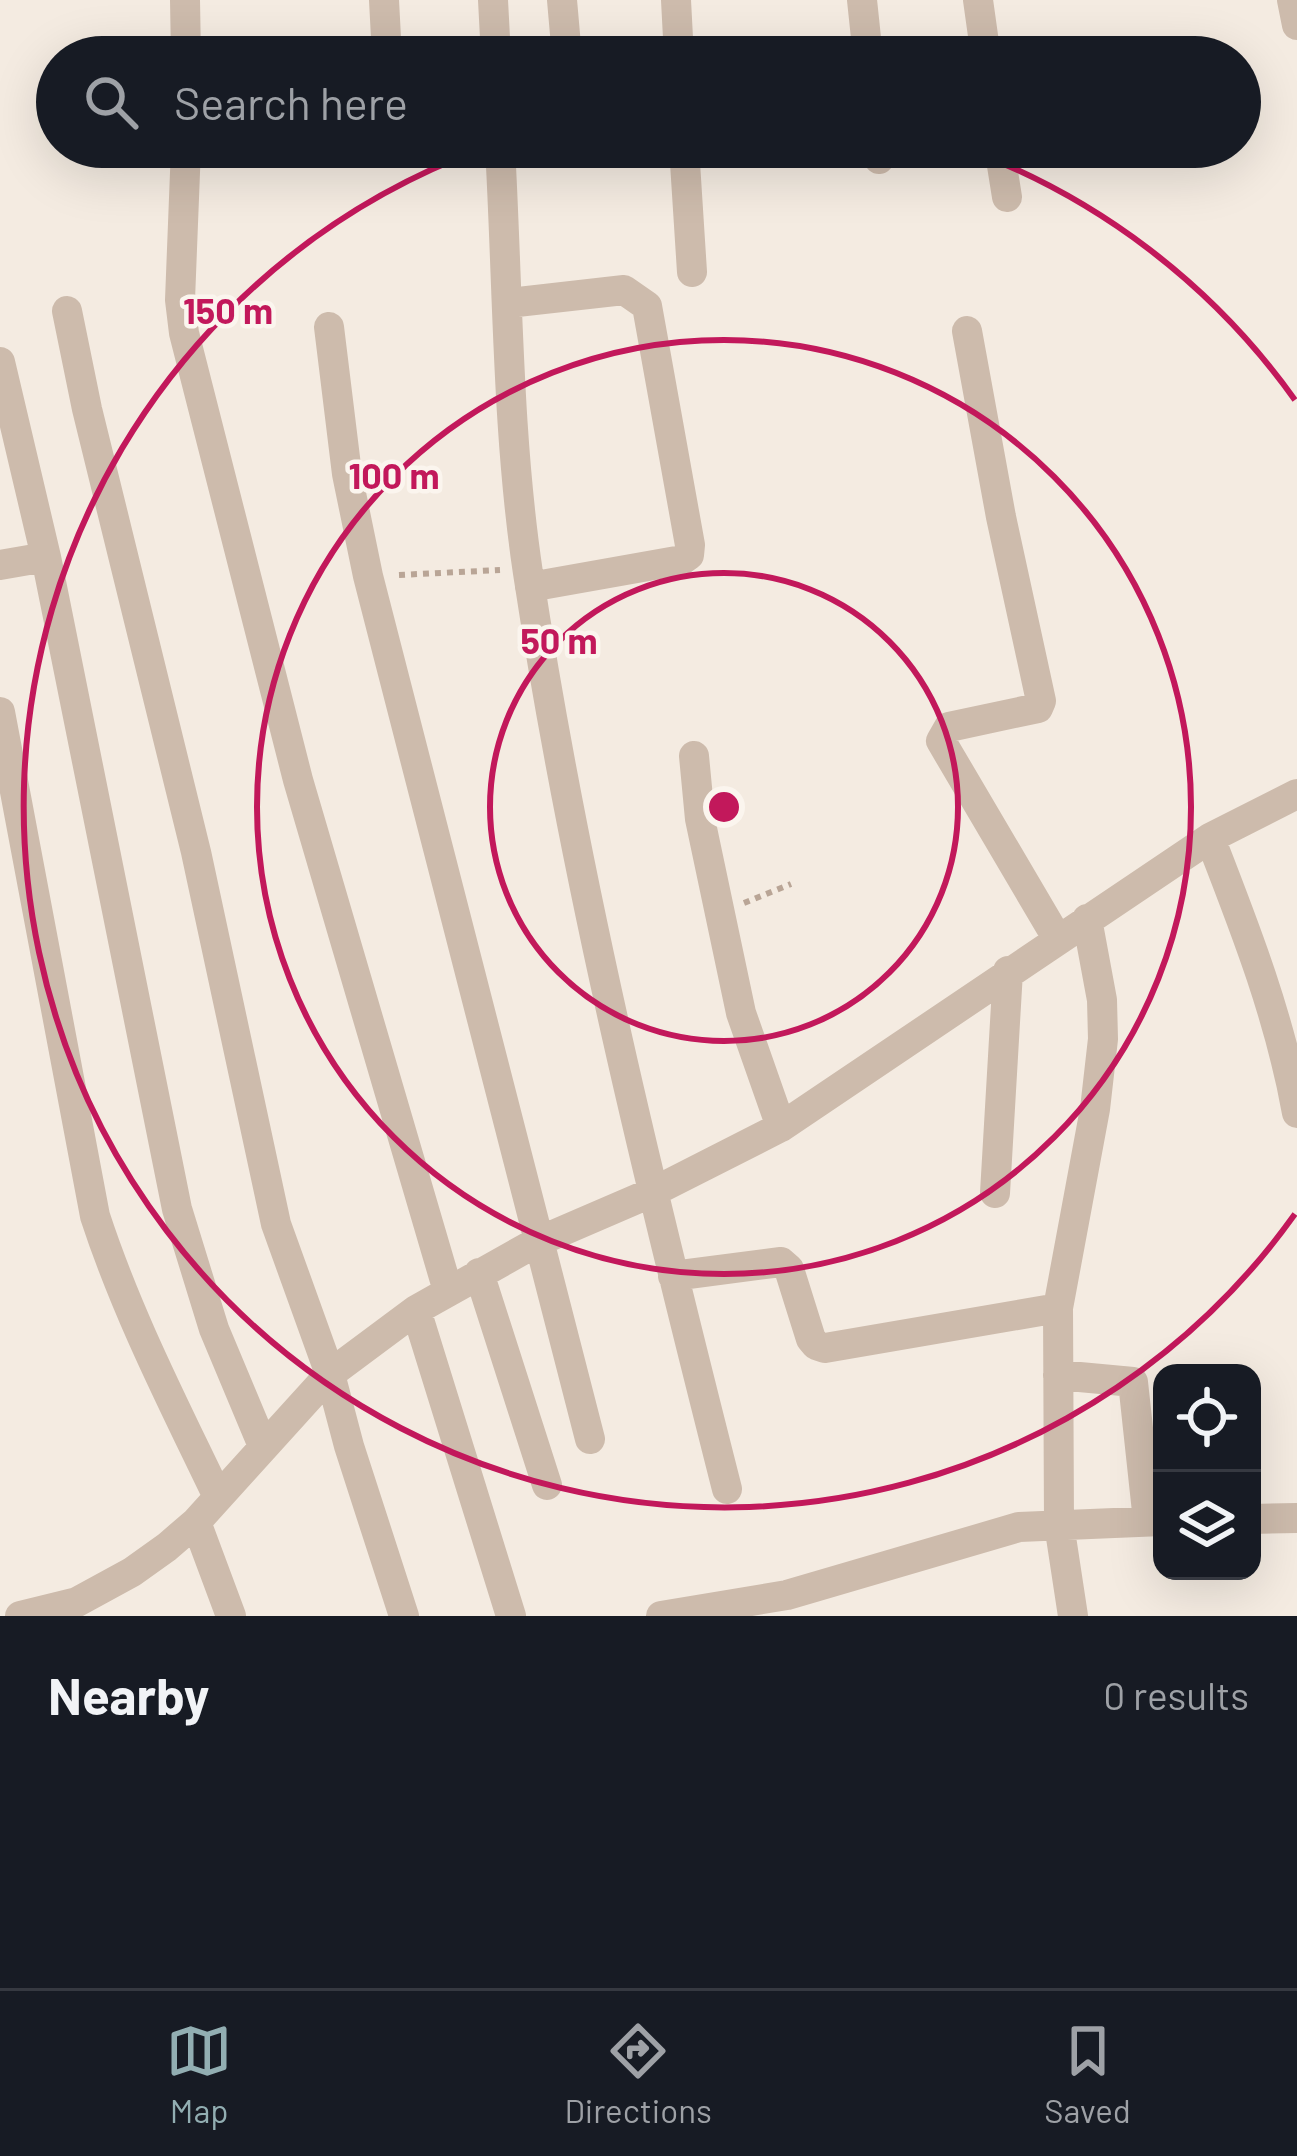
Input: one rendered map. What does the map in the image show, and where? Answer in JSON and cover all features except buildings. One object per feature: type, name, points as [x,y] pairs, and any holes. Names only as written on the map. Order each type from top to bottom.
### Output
[{"type":"street","points":[[185,0],[186,36]]},
{"type":"street","points":[[384,0],[386,36]]},
{"type":"street","points":[[493,0],[495,36]]},
{"type":"street","points":[[562,0],[565,36]]},
{"type":"street","points":[[676,0],[678,36]]},
{"type":"street","points":[[862,0],[866,36]]},
{"type":"street","points":[[978,0],[983,36]]},
{"type":"street","points":[[1292,0],[1297,25]]},
{"type":"street","points":[[185,168],[180,300],[184,333],[298,780],[448,1291]]},
{"type":"street","points":[[501,168],[529,578],[568,810],[653,1192],[727,1489]]},
{"type":"street","points":[[685,168],[692,272]]},
{"type":"street","points":[[1002,168],[1006,197]]},
{"type":"street","points":[[508,303],[624,290],[647,306],[690,544],[689,555],[682,560],[529,578]]},
{"type":"street","points":[[68,311],[196,852],[276,1224],[330,1374],[404,1616]]},
{"type":"street","points":[[329,327],[347,475],[368,576],[590,1439]]},
{"type":"street","points":[[967,331],[1041,701],[1038,708],[949,727],[940,741],[1057,938]]},
{"type":"street","points":[[0,362],[46,557],[177,1209],[214,1329],[263,1446]]},
{"type":"street","points":[[0,565],[46,557]]},
{"type":"street","points":[[0,712],[95,1216],[113,1272],[218,1497]]},
{"type":"street","points":[[694,756],[700,819],[741,1012],[781,1127]]},
{"type":"street","points":[[20,1616],[79,1609],[132,1572],[196,1522],[330,1374],[416,1310],[537,1242],[653,1192],[781,1127],[1210,838],[1297,794]]},
{"type":"street","points":[[1210,838],[1258,961],[1297,1113]]},
{"type":"street","points":[[1073,1616],[1058,1524],[1058,1308],[1095,1109],[1102,1039],[1102,1000],[1087,919]]},
{"type":"street","points":[[994,1193],[1008,970]]},
{"type":"street","points":[[673,1276],[781,1262],[789,1269],[811,1339],[825,1348],[1058,1308]]},
{"type":"street","points":[[479,1273],[547,1485]]},
{"type":"street","points":[[416,1310],[512,1616]]},
{"type":"street","points":[[1058,1375],[1133,1382],[1153,1508]]},
{"type":"street","points":[[1261,1519],[1297,1519]]},
{"type":"street","points":[[661,1616],[787,1594],[982,1536],[1058,1524],[1153,1521]]},
{"type":"street","points":[[196,1522],[231,1616]]},
{"type":"path","points":[[368,576],[529,578]]},
{"type":"path","points":[[720,913],[791,884]]}]
